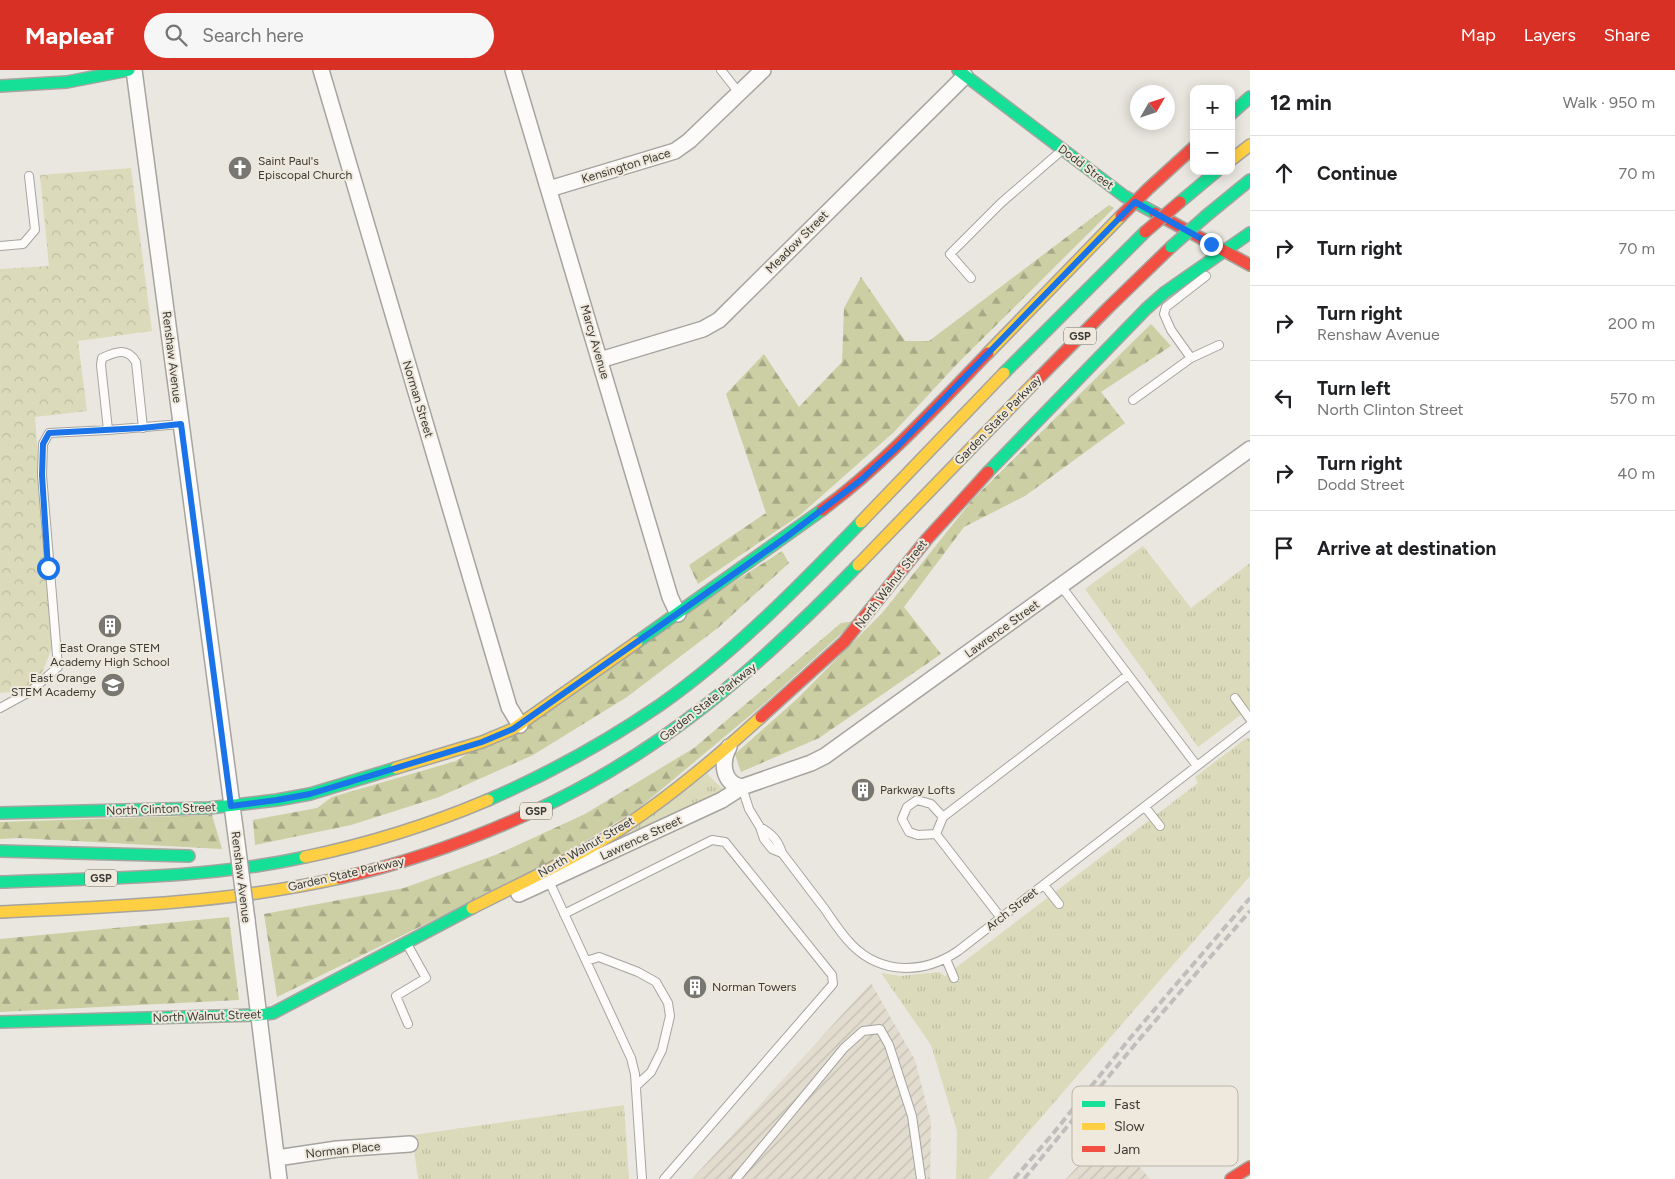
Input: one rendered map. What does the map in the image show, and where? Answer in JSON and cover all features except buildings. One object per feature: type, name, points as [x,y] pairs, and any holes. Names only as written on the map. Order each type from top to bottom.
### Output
[{"type":"main road","points":[[0,86],[128,70]]},
{"type":"main road","name":"Dodd Street","points":[[962,73],[1135,202],[1250,265]]},
{"type":"main road","points":[[1235,110],[1250,97]]},
{"type":"main road","points":[[1235,157],[1250,145]]},
{"type":"main road","name":"North Clinton Street","points":[[0,813],[184,810],[277,800],[310,794],[482,742],[520,725],[844,494],[886,458],[1135,202],[1190,151]]},
{"type":"main road","name":"Garden State Parkway","points":[[0,882],[194,872],[250,866],[334,851],[386,837],[453,814],[532,780],[622,730],[680,690],[717,661],[752,629],[827,557],[1064,312],[1145,232],[1212,175]]},
{"type":"main road","name":"Garden State Parkway","points":[[0,912],[58,910],[221,898],[267,892],[336,879],[404,861],[448,847],[491,830],[534,812],[642,752],[674,730],[729,687],[782,641],[957,464],[1118,297],[1171,247],[1250,180]]},
{"type":"main road","points":[[1206,216],[1250,190]]},
{"type":"main road","name":"North Walnut Street","points":[[0,1022],[259,1015],[273,1013],[406,942],[567,860],[619,830],[677,788],[731,745],[844,642],[874,608],[927,539],[973,488],[1155,300],[1250,233]]},
{"type":"main road","points":[[0,851],[205,857]]},
{"type":"main road","points":[[225,857],[295,858]]},
{"type":"main road","points":[[0,917],[58,910]]},
{"type":"main road","points":[[1231,1179],[1250,1168]]},
{"type":"street","name":"Renshaw Avenue","points":[[134,70],[237,843],[279,1179]]},
{"type":"street","name":"Norman Street","points":[[321,70],[509,707],[520,725]]},
{"type":"street","name":"Marcy Avenue","points":[[513,70],[670,598],[678,614]]},
{"type":"street","name":"Kensington Place","points":[[549,189],[675,151],[689,141],[763,70]]},
{"type":"street","name":"Meadow Street","points":[[600,360],[702,329],[719,320],[962,73]]},
{"type":"street","name":"Lawrence Street","points":[[428,932],[549,881],[722,800],[742,787],[825,756],[1250,449]]},
{"type":"street","points":[[731,745],[724,757],[724,768],[731,782],[742,787]]},
{"type":"street","name":"Norman Place","points":[[277,1158],[338,1149],[410,1144]]},
{"type":"lane","points":[[721,70],[739,93]]},
{"type":"lane","points":[[971,278],[950,254],[1001,203],[1063,149]]},
{"type":"lane","points":[[0,246],[23,244],[34,230],[29,176]]},
{"type":"lane","points":[[1191,358],[1170,330],[1164,314],[1166,307],[1207,275],[1209,270],[1207,263]]},
{"type":"lane","points":[[1133,400],[1191,358],[1219,346]]},
{"type":"lane","points":[[108,430],[101,365],[102,358],[124,352],[131,355],[136,362],[142,428]]},
{"type":"lane","points":[[0,708],[31,690],[58,667],[42,475],[43,444],[49,433],[181,424]]},
{"type":"lane","points":[[1061,586],[1197,766]]},
{"type":"lane","points":[[936,834],[943,817],[1128,675]]},
{"type":"lane","points":[[1235,698],[1250,719]]},
{"type":"lane","name":"Arch Street","points":[[742,787],[749,809],[760,828],[770,833],[779,844],[782,853],[846,938],[867,957],[892,967],[908,968],[928,965],[946,959],[1250,725]]},
{"type":"lane","points":[[936,834],[918,835],[909,832],[902,819],[907,807],[917,800],[931,804],[943,817]]},
{"type":"lane","points":[[1144,807],[1160,826]]},
{"type":"lane","points":[[936,834],[1001,918]]},
{"type":"lane","points":[[564,914],[712,840],[725,842],[832,975],[833,984],[664,1179]]},
{"type":"lane","points":[[549,881],[631,1058],[636,1086],[642,1179]]},
{"type":"lane","points":[[1044,884],[1059,904]]},
{"type":"lane","points":[[406,942],[426,978],[396,996],[408,1024]]},
{"type":"lane","points":[[586,960],[599,957],[638,972],[656,982],[668,1004],[670,1016],[662,1050],[651,1072],[636,1086]]},
{"type":"lane","points":[[946,959],[954,978]]},
{"type":"lane","points":[[736,1179],[844,1048],[863,1031],[880,1029],[889,1045],[912,1116],[921,1179]]},
{"type":"shaded area","points":[[871,983],[915,1060],[931,1122],[930,1179],[692,1179]]},
{"type":"shaded area","points":[[1078,1166],[1139,1166],[1150,1179],[1066,1179]]},
{"type":"green space","points":[[131,168],[152,331],[78,341],[87,411],[35,417],[52,648],[42,673],[26,691],[0,693],[0,269],[49,266],[40,175]]},
{"type":"green space","points":[[1109,205],[1114,208],[957,364],[894,432],[800,515],[698,584],[689,565],[766,513],[726,394],[764,354],[799,407],[842,362],[844,308],[861,277],[905,341],[929,341]]},
{"type":"green space","points":[[1151,324],[1171,346],[1101,392],[1125,423],[1025,496],[964,527],[904,607],[941,654],[819,738],[741,772],[735,754],[796,700],[883,612],[973,499]]},
{"type":"green space","points":[[1143,546],[1191,608],[1250,563],[1250,708],[1198,747],[1085,589]]},
{"type":"green space","points":[[782,551],[789,563],[719,627],[627,697],[533,755],[439,797],[351,825],[255,845],[253,820],[317,808],[332,797],[456,761]]},
{"type":"green space","points":[[855,621],[765,703],[638,809],[552,862],[277,997],[264,914],[404,888],[498,854],[585,814],[694,748],[841,623]]},
{"type":"green space","points":[[1250,738],[1250,876],[988,1179],[956,1179],[957,1131],[931,1045],[881,973],[901,976],[939,972],[945,976],[1198,783],[1195,777],[1245,739]]},
{"type":"green space","points":[[707,774],[725,791],[611,846]]},
{"type":"green space","points":[[212,815],[222,849],[19,838],[0,839],[0,822]]},
{"type":"green space","points":[[229,917],[239,1000],[0,1012],[0,939]]},
{"type":"green space","points":[[624,1105],[629,1179],[418,1179],[412,1135]]},
{"type":"railway","points":[[1091,1086],[1250,898]]},
{"type":"railway","points":[[1101,1086],[1250,911]]},
{"type":"railway","points":[[1014,1179],[1072,1110]]},
{"type":"railway","points":[[1024,1179],[1072,1121]]},
{"type":"traffic: fast","points":[[0,86],[67,82],[129,70]]},
{"type":"traffic: fast","points":[[958,70],[1124,196],[1155,213]]},
{"type":"traffic: fast","points":[[1235,110],[1250,97]]},
{"type":"traffic: fast","points":[[1180,202],[1212,175]]},
{"type":"traffic: fast","points":[[1206,216],[1250,180]]},
{"type":"traffic: fast","points":[[1171,247],[1206,216]]},
{"type":"traffic: fast","points":[[1004,373],[1145,232]]},
{"type":"traffic: fast","points":[[988,472],[1146,309],[1164,293],[1250,233]]},
{"type":"traffic: fast","points":[[637,642],[822,510]]},
{"type":"traffic: fast","points":[[488,800],[555,768],[598,744],[640,719],[687,685],[714,664],[765,618],[861,522]]},
{"type":"traffic: fast","points":[[532,812],[580,788],[624,762],[667,734],[707,704],[784,638],[858,565]]},
{"type":"traffic: fast","points":[[0,813],[209,808],[310,794],[396,768]]},
{"type":"traffic: fast","points":[[0,851],[189,856]]},
{"type":"traffic: fast","points":[[0,882],[191,874],[230,870],[305,857]]},
{"type":"traffic: fast","points":[[0,1022],[259,1015],[273,1013],[472,908]]},
{"type":"traffic: slow","points":[[1235,157],[1250,145]]},
{"type":"traffic: slow","points":[[988,353],[1121,216]]},
{"type":"traffic: slow","points":[[861,522],[1004,373]]},
{"type":"traffic: slow","points":[[858,565],[1036,381]]},
{"type":"traffic: slow","points":[[396,768],[482,742],[513,729],[637,642]]},
{"type":"traffic: slow","points":[[472,908],[565,861],[619,830],[693,776],[761,717]]},
{"type":"traffic: slow","points":[[305,857],[398,833],[488,800]]},
{"type":"traffic: slow","points":[[0,912],[128,906],[213,898],[256,893],[340,878]]},
{"type":"traffic: jam","points":[[1121,216],[1190,151]]},
{"type":"traffic: jam","points":[[1145,232],[1180,202]]},
{"type":"traffic: jam","points":[[1155,213],[1250,265]]},
{"type":"traffic: jam","points":[[1036,381],[1171,247]]},
{"type":"traffic: jam","points":[[822,510],[887,455],[988,353]]},
{"type":"traffic: jam","points":[[761,717],[844,642],[927,539],[988,472]]},
{"type":"traffic: jam","points":[[340,878],[438,850],[532,812]]},
{"type":"traffic: jam","points":[[1231,1179],[1250,1167]]},
{"type":"place","name":"Saint Paul's Episcopal Church","points":[[240,168]]},
{"type":"place","name":"East Orange STEM Academy High School","points":[[110,626]]},
{"type":"place","name":"East Orange STEM Academy","points":[[113,685]]},
{"type":"place","name":"Parkway Lofts","points":[[863,790]]},
{"type":"place","name":"Norman Towers","points":[[695,987]]},
{"type":"route","points":[[48,568],[42,475],[43,444],[49,433],[181,424],[231,806],[310,794],[482,742],[513,729],[785,538],[844,494],[897,447],[1135,202],[1211,244]]}]
